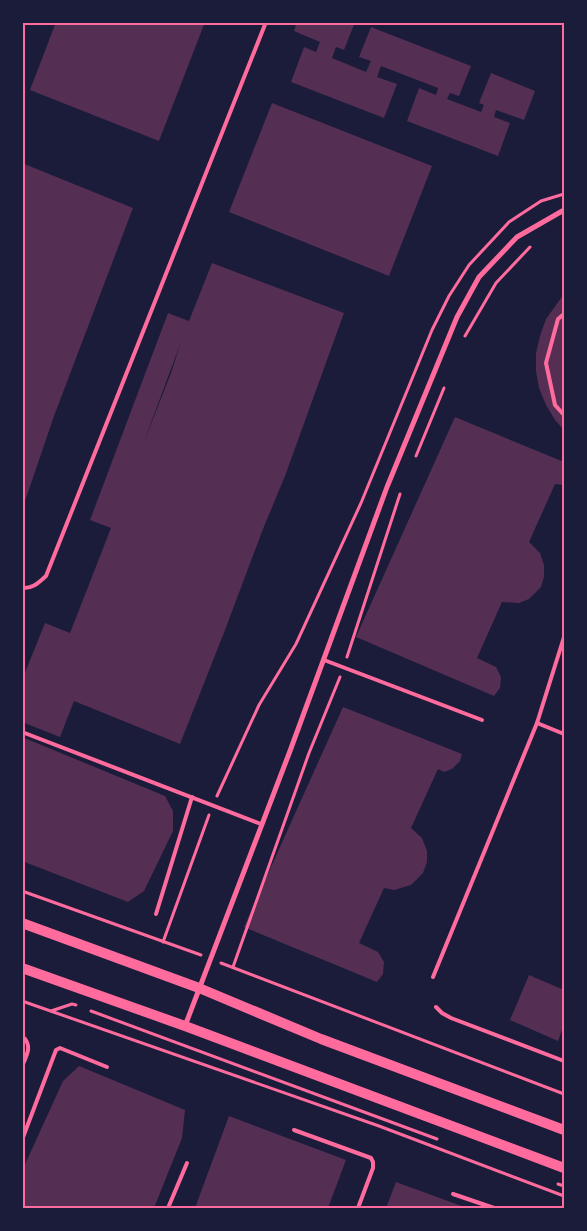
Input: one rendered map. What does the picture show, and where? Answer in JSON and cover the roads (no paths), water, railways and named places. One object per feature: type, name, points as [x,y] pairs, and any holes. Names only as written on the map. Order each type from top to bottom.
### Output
[{"type":"main road","points":[[22,923],[199,988],[321,1039],[564,1130]]},
{"type":"main road","points":[[22,968],[185,1026],[564,1168]]},
{"type":"street","points":[[185,1026],[324,660],[387,487],[462,309],[479,277],[517,237],[564,210]]},
{"type":"lane","points":[[22,588],[28,588],[36,584],[46,576],[266,22]]},
{"type":"lane","points":[[564,314],[558,319],[546,363],[555,405],[564,415]]},
{"type":"lane","points":[[433,977],[537,723],[564,637]]},
{"type":"lane","points":[[324,660],[482,720]]},
{"type":"lane","points":[[537,723],[564,734]]},
{"type":"lane","points":[[22,732],[261,824]]},
{"type":"lane","points":[[156,914],[192,797]]},
{"type":"lane","points":[[436,1007],[446,1016],[564,1061]]},
{"type":"lane","points":[[22,1036],[28,1041],[30,1047],[22,1066]]},
{"type":"lane","points":[[22,1140],[56,1050],[60,1048],[107,1067]]},
{"type":"lane","points":[[294,1130],[371,1158],[373,1168],[358,1208]]},
{"type":"lane","points":[[168,1208],[188,1163]]},
{"type":"lane","points":[[453,1194],[494,1208]]}]
